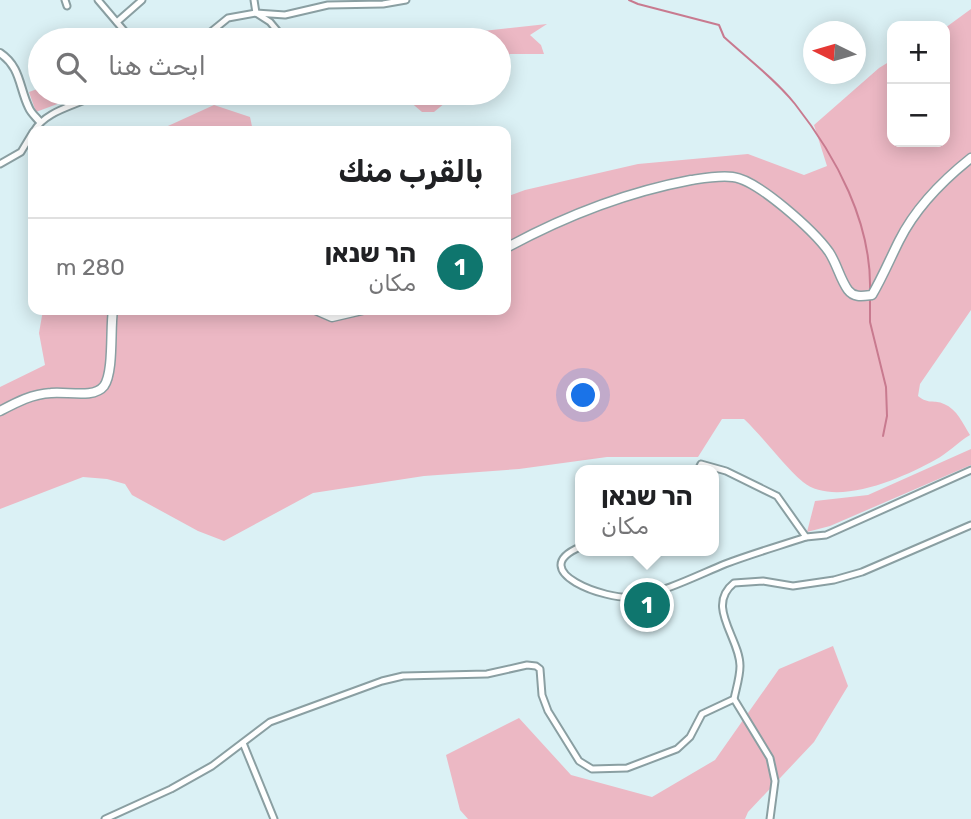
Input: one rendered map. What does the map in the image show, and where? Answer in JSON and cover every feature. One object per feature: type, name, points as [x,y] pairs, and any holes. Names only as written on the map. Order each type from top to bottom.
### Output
[{"type":"main road","points":[[511,245],[548,227],[656,187],[710,177],[735,177],[764,191],[814,234],[829,252],[849,291],[858,297],[872,295],[900,238],[921,206],[944,180],[971,159]]},
{"type":"main road","points":[[0,411],[35,395],[56,392],[95,393],[104,386],[108,373],[113,315]]},
{"type":"street","points":[[98,0],[122,28]]},
{"type":"street","points":[[117,22],[142,0]]},
{"type":"street","points":[[254,0],[256,13],[275,28]]},
{"type":"street","points":[[216,28],[228,18],[256,13],[285,15],[328,5],[383,4],[406,0]]},
{"type":"street","points":[[0,53],[11,61],[28,105]]},
{"type":"street","points":[[28,105],[40,122]]},
{"type":"street","points":[[38,126],[40,122],[75,105]]},
{"type":"street","points":[[0,164],[21,152],[28,141]]},
{"type":"street","points":[[719,469],[777,496],[806,537]]},
{"type":"street","points":[[575,549],[568,552],[562,562],[562,571],[566,577],[596,592],[633,597],[806,537],[826,535],[971,470]]},
{"type":"street","points":[[770,819],[775,781],[770,758],[734,699],[740,666],[738,650],[722,606],[723,596],[734,583],[763,581],[793,586],[834,580],[862,572],[971,525]]},
{"type":"street","points":[[105,819],[181,783],[212,765],[262,727],[278,719],[393,677],[487,674],[533,665],[540,669],[542,695],[548,711],[579,761],[592,769],[606,770],[627,768],[677,749],[690,737],[702,714],[734,699]]},
{"type":"street","points":[[243,743],[274,819]]},
{"type":"shaded area","points":[[971,9],[971,310],[920,384],[918,396],[953,409],[970,435],[921,467],[869,488],[833,492],[817,489],[795,475],[744,419],[722,419],[698,457],[607,457],[519,469],[424,476],[313,493],[224,541],[198,531],[132,495],[125,484],[107,479],[83,477],[0,509],[0,387],[45,365],[39,333],[42,315],[511,315],[511,195],[638,164],[748,154],[804,175],[827,166],[814,125],[861,84],[866,84],[866,79],[887,63],[887,147],[950,147],[950,24]]},
{"type":"shaded area","points":[[547,24],[530,35],[541,45],[544,54],[511,54],[511,28]]},
{"type":"shaded area","points":[[34,105],[55,105],[36,112]]},
{"type":"shaded area","points":[[214,105],[250,117],[252,126],[168,126]]},
{"type":"shaded area","points":[[414,105],[442,105],[434,112],[422,112]]},
{"type":"shaded area","points":[[971,449],[971,465],[830,526],[807,532],[815,501],[868,495]]},
{"type":"shaded area","points":[[833,646],[848,686],[814,742],[748,812],[745,819],[468,819],[460,810],[446,755],[519,718],[571,775],[652,797],[715,760],[779,669]]},
{"type":"waterway","points":[[629,0],[719,25],[724,37],[770,77],[795,104],[824,146],[849,191],[865,240],[870,291]]},
{"type":"waterway","points":[[870,300],[870,322],[886,387],[887,416],[883,436]]},
{"type":"place","name":"הר שנאן","points":[[647,605]]}]
